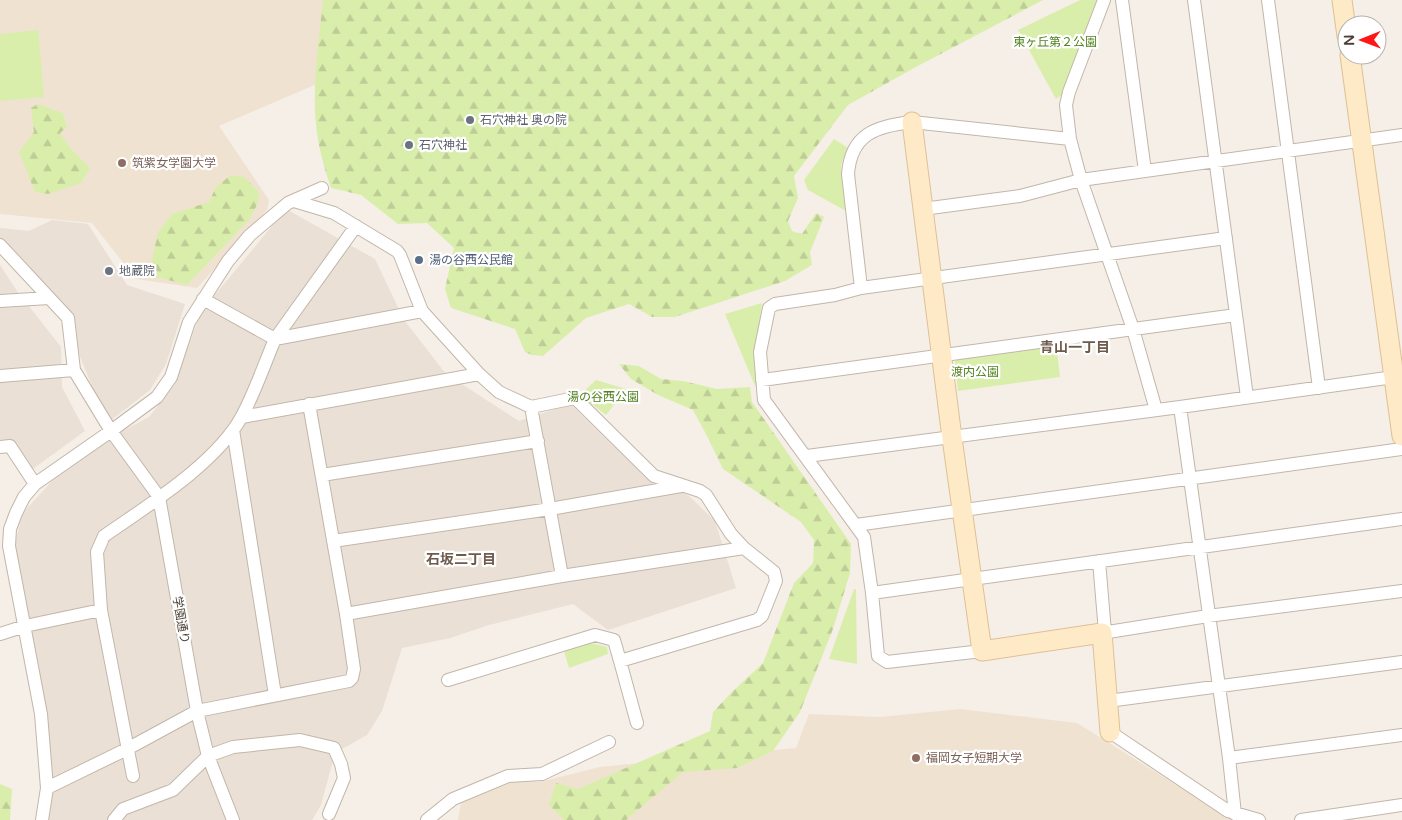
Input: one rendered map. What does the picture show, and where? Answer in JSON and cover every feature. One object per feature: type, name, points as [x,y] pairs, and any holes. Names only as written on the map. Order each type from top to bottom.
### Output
[{"type":"street","points":[[1104,0],[1069,92],[1066,106],[1070,139],[1081,180],[1133,330],[1156,410]]},
{"type":"street","points":[[1122,0],[1145,171]]},
{"type":"street","points":[[1194,0],[1247,397]]},
{"type":"street","points":[[1268,0],[1319,388]]},
{"type":"street","points":[[1342,0],[1344,15]]},
{"type":"street","points":[[1351,65],[1361,140],[1398,376],[1402,436]]},
{"type":"street","points":[[861,288],[848,174],[849,162],[858,143],[871,132],[894,124],[912,122],[1070,139]]},
{"type":"street","points":[[912,122],[952,438],[982,651]]},
{"type":"street","points":[[923,209],[1020,196],[1081,180],[1402,135]]},
{"type":"street","points":[[42,820],[47,788],[41,714],[10,546],[10,529],[16,513],[24,497],[35,484],[157,397],[171,377],[189,322],[228,261],[250,235],[272,215],[294,200],[322,188]]},
{"type":"street","points":[[294,200],[326,210],[397,251],[422,311],[480,374],[504,395],[531,407],[575,398],[654,476],[700,491],[706,495],[731,534],[744,548],[774,572],[776,581],[760,619],[620,661]]},
{"type":"street","points":[[133,776],[101,610],[97,552],[104,536],[160,497],[197,468],[233,430],[242,417],[275,339],[356,226]]},
{"type":"street","points":[[1226,238],[861,288],[771,305],[760,352],[764,400],[864,537],[878,656],[888,662],[982,651],[1208,616],[1402,591]]},
{"type":"street","points":[[0,245],[68,318],[74,370],[0,376]]},
{"type":"street","points":[[0,301],[48,298]]},
{"type":"street","points":[[203,299],[275,339],[422,311]]},
{"type":"street","points":[[762,380],[1236,315]]},
{"type":"street","name":"学園通り","points":[[74,370],[111,431],[160,497],[197,711],[208,756],[233,820]]},
{"type":"street","points":[[242,417],[480,374]]},
{"type":"street","points":[[806,456],[952,438],[1398,376]]},
{"type":"street","points":[[47,788],[127,749],[197,711],[345,682],[352,678],[354,669],[346,614],[309,404]]},
{"type":"street","points":[[531,407],[562,576]]},
{"type":"street","points":[[1180,407],[1198,547],[1229,758],[1235,814]]},
{"type":"street","points":[[233,430],[275,695]]},
{"type":"street","points":[[322,475],[538,441]]},
{"type":"street","points":[[0,447],[10,446],[35,484]]},
{"type":"street","points":[[856,525],[1402,449]]},
{"type":"street","points":[[333,541],[550,509],[684,486]]},
{"type":"street","points":[[872,593],[1402,519]]},
{"type":"street","points":[[346,614],[562,576],[744,548]]},
{"type":"street","points":[[1099,560],[1110,732],[1228,811],[1259,820]]},
{"type":"street","points":[[0,634],[25,626],[101,610]]},
{"type":"street","points":[[448,680],[595,635],[614,640],[637,723]]},
{"type":"street","points":[[1108,701],[1402,662]]},
{"type":"street","points":[[1229,758],[1402,735]]},
{"type":"street","points":[[114,820],[123,809],[173,790],[208,756],[234,747],[300,740],[334,748],[341,764],[344,778],[329,814]]},
{"type":"street","points":[[427,820],[453,800],[508,776],[542,774],[609,742]]},
{"type":"street","points":[[1301,820],[1402,805]]},
{"type":"shaded area","name":"筑紫女学園大学","points":[[0,0],[425,0],[333,77],[219,126],[269,200],[267,210],[197,288],[136,279],[92,223],[0,214]]},
{"type":"shaded area","points":[[286,209],[375,259],[404,320],[446,374],[519,421],[570,404],[645,477],[672,487],[689,496],[715,521],[736,588],[608,630],[573,604],[489,625],[450,638],[402,648],[382,711],[367,735],[335,753],[321,805],[312,820],[45,820],[47,791],[13,554],[22,514],[73,458],[149,417],[175,384],[201,312]]},
{"type":"shaded area","points":[[52,220],[88,224],[127,285],[185,304],[166,364],[150,390],[110,421],[98,401],[79,354],[70,313],[0,240],[0,228],[29,231]]},
{"type":"shaded area","points":[[0,265],[17,291],[61,347],[62,387],[85,431],[30,471],[10,440],[0,440]]},
{"type":"shaded area","name":"福岡女子短期大学","points":[[960,709],[1077,723],[1223,814],[1236,820],[458,820],[461,803],[511,781],[539,782],[600,767],[796,748],[809,714],[880,717]]},
{"type":"green space","points":[[323,0],[1043,0],[848,105],[794,176],[798,198],[788,221],[792,231],[802,234],[816,213],[824,217],[810,252],[812,265],[785,281],[675,317],[652,317],[629,304],[586,318],[543,356],[525,352],[515,329],[451,308],[445,289],[454,248],[427,223],[398,224],[361,195],[331,188],[320,149],[315,109],[316,62]]},
{"type":"green space","name":"東ヶ丘第２公園","points":[[1080,0],[1099,0],[1062,95],[1056,99],[1018,30]]},
{"type":"green space","points":[[38,30],[44,97],[0,101],[0,34]]},
{"type":"green space","points":[[38,104],[63,113],[67,127],[60,133],[71,149],[90,168],[81,183],[48,194],[35,192],[19,152],[34,132],[31,108]]},
{"type":"green space","points":[[834,139],[848,148],[841,165],[846,211],[808,190],[804,180]]},
{"type":"green space","points":[[231,175],[244,177],[259,192],[258,203],[249,220],[187,285],[149,275],[158,232],[172,214],[209,202],[216,187]]},
{"type":"green space","points":[[762,303],[755,354],[757,386],[755,386],[725,314]]},
{"type":"green space","name":"渡内公園","points":[[1056,344],[1060,377],[958,391],[955,362],[957,357]]},
{"type":"green space","points":[[619,364],[639,366],[661,379],[683,381],[717,389],[750,387],[752,402],[851,544],[850,573],[833,629],[800,712],[773,751],[737,768],[683,772],[626,820],[564,820],[549,805],[556,783],[578,789],[710,731],[713,712],[763,663],[794,583],[813,563],[814,540],[801,522],[723,469],[693,410],[658,395],[631,379]]},
{"type":"green space","name":"湯の谷西公園","points":[[596,380],[626,389],[606,415],[580,395]]},
{"type":"green space","points":[[854,589],[856,589],[857,664],[829,659]]},
{"type":"green space","points":[[591,643],[607,647],[608,654],[569,668],[564,651]]},
{"type":"green space","points":[[0,784],[12,789],[10,820],[0,820]]},
{"type":"place","name":"石穴神社 奥の院","points":[[470,120]]},
{"type":"place","name":"石穴神社","points":[[409,145]]},
{"type":"place","name":"筑紫女学園大学","points":[[122,163]]},
{"type":"place","name":"湯の谷西公民館","points":[[419,260]]},
{"type":"place","name":"地蔵院","points":[[109,271]]},
{"type":"place","name":"福岡女子短期大学","points":[[916,758]]},
{"type":"district","name":"青山一丁目","points":[[1075,347]]},
{"type":"district","name":"石坂二丁目","points":[[461,559]]}]
